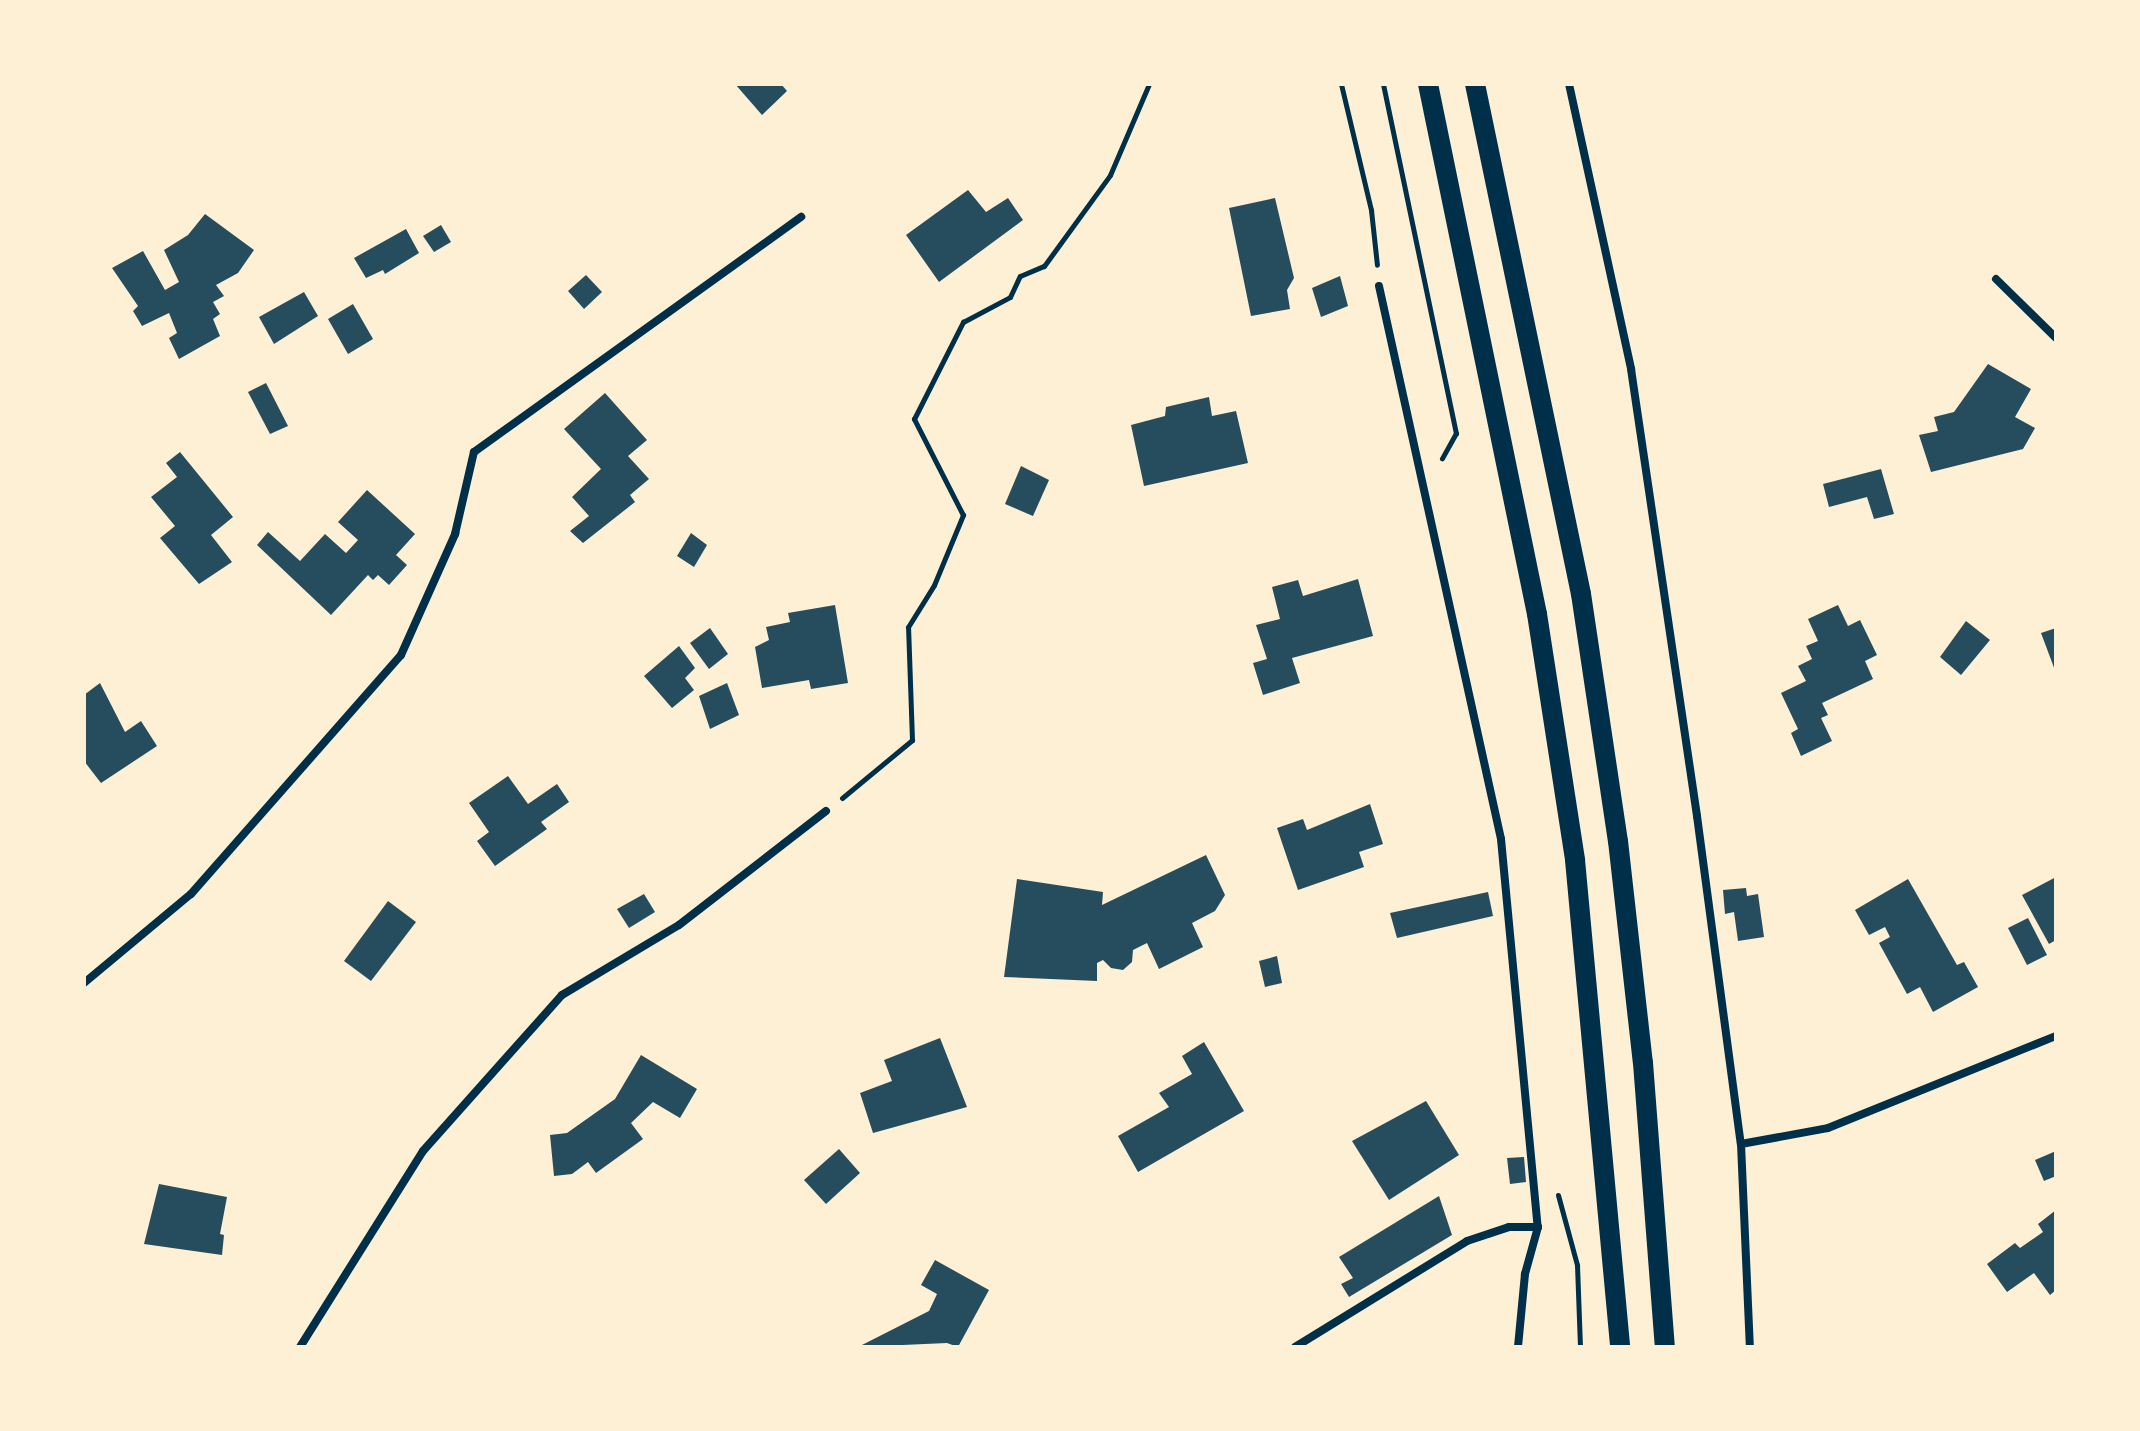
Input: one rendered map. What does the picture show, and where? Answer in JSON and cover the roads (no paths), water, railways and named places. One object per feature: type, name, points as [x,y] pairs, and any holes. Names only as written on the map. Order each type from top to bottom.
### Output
[{"type":"main road","points":[[1428,84],[1531,583],[1575,860],[1620,1347]]},
{"type":"main road","points":[[1475,84],[1525,303],[1586,625],[1643,1063],[1665,1347]]},
{"type":"street","points":[[1569,84],[1631,369],[1741,1144],[1750,1347]]},
{"type":"street","points":[[84,983],[191,894],[401,655],[455,534],[474,452],[801,217]]},
{"type":"street","points":[[1996,279],[2056,338]]},
{"type":"street","points":[[1379,286],[1501,839],[1538,1227],[1525,1274],[1518,1347]]},
{"type":"street","points":[[300,1347],[423,1151],[562,995],[679,925],[826,811]]},
{"type":"street","points":[[1741,1144],[1828,1128],[2056,1036]]},
{"type":"street","points":[[1295,1347],[1467,1241],[1509,1227],[1538,1227]]}]
